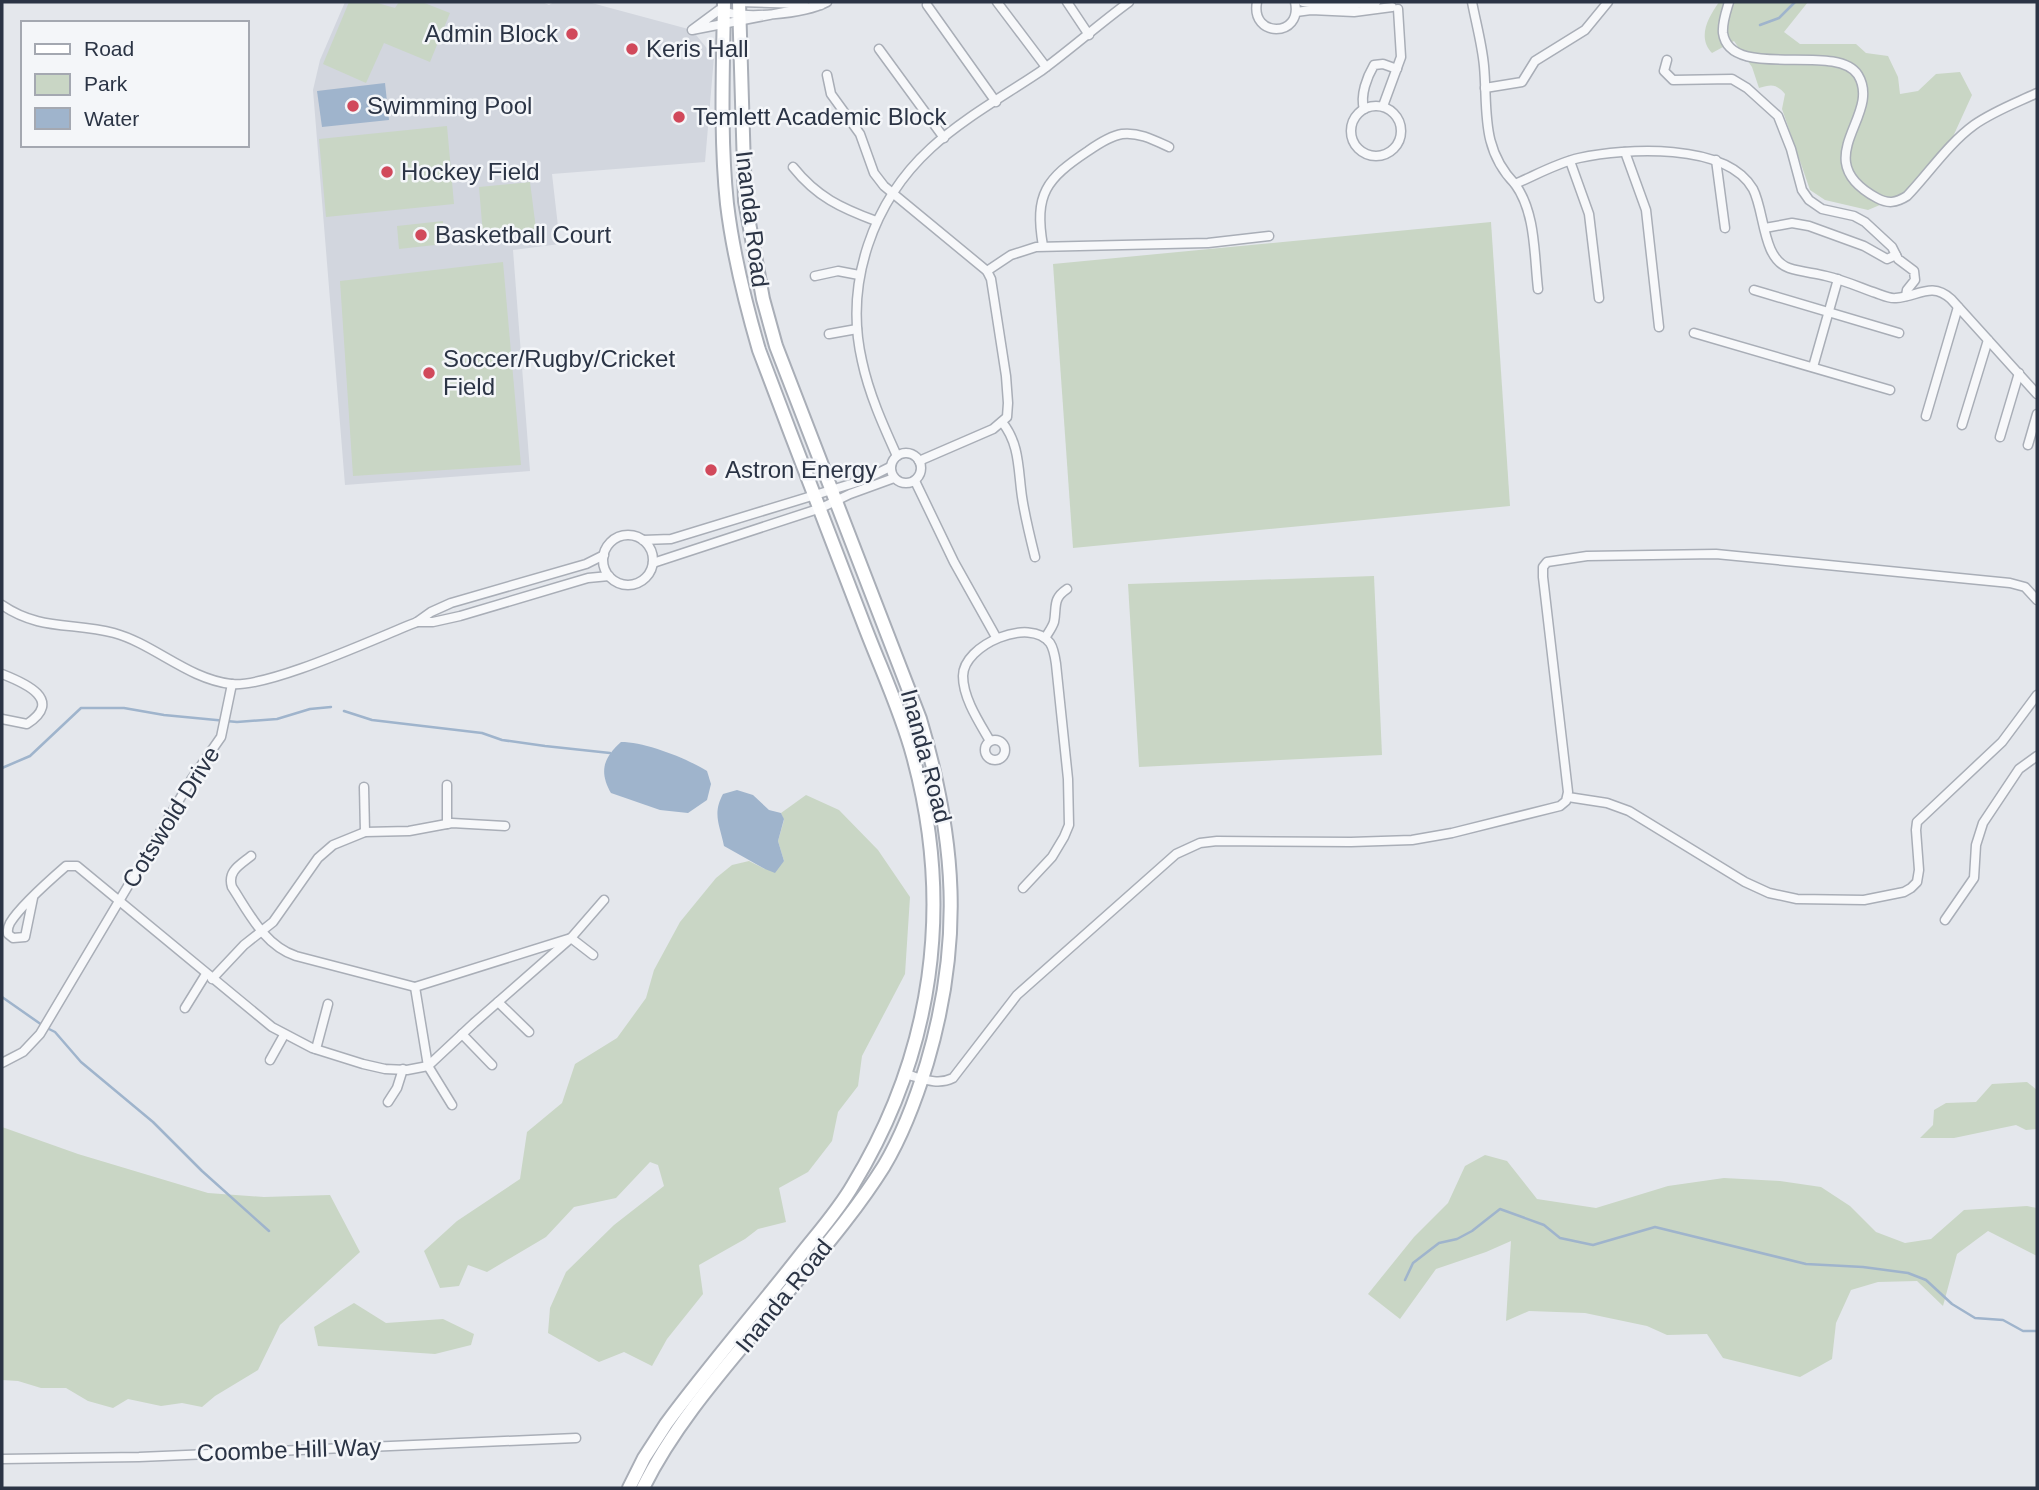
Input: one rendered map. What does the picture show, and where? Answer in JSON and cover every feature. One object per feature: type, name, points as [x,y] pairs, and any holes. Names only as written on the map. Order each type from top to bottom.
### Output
[{"type":"main road","name":"Inanda Road","points":[[643,1488],[680,1427],[869,1189],[900,1135],[922,1079],[941,1010],[949,957],[951,875],[945,816],[920,719],[776,346],[758,279],[745,201],[739,6]]},
{"type":"main road","name":"Inanda Road","points":[[629,1488],[653,1443],[680,1405],[851,1188],[893,1110],[919,1030],[932,960],[933,883],[929,827],[906,731],[759,350],[741,286],[725,170],[724,7]]},
{"type":"street","points":[[997,2],[1046,67]]},
{"type":"street","points":[[1067,2],[1089,35]]},
{"type":"street","points":[[897,456],[869,390],[857,329],[859,275],[876,221],[891,193],[926,153],[1046,67],[1129,2]]},
{"type":"street","points":[[1254,3],[1259,20],[1270,28],[1283,28],[1294,19],[1295,2]]},
{"type":"street","points":[[1303,2],[1338,6],[1376,2]]},
{"type":"street","points":[[1472,2],[1482,50],[1485,118],[1491,143],[1528,209],[1538,289]]},
{"type":"street","points":[[1485,88],[1522,82],[1535,61],[1585,30],[1608,2]]},
{"type":"street","points":[[1729,2],[1723,33],[1728,44],[1738,52],[1777,60],[1832,60],[1845,63],[1856,72],[1861,82],[1862,96],[1846,150],[1845,163],[1856,181],[1884,201],[1896,202],[1907,196],[1973,126],[1998,110],[2037,93]]},
{"type":"street","points":[[824,3],[692,30],[724,7],[739,6],[795,13],[824,3]]},
{"type":"street","points":[[927,5],[996,102]]},
{"type":"street","points":[[1296,12],[1354,12],[1396,5],[1402,53],[1383,106]]},
{"type":"street","points":[[879,49],[944,138]]},
{"type":"street","points":[[1667,60],[1664,71],[1673,80],[1735,80],[1772,110],[1780,121],[1806,197],[1822,209],[1862,219],[1887,243],[1914,271],[1915,280],[1906,296]]},
{"type":"street","points":[[1364,108],[1364,91],[1374,65],[1397,69]]},
{"type":"street","points":[[827,75],[831,94],[860,134],[875,175],[891,193],[988,271],[995,299],[1008,398],[1007,417],[982,434],[919,461]]},
{"type":"street","points":[[1383,106],[1396,114],[1402,128],[1401,136],[1394,149],[1381,156],[1366,154],[1359,150],[1351,137],[1352,122],[1364,108],[1383,106]]},
{"type":"street","points":[[1043,246],[1040,216],[1043,194],[1050,181],[1066,167],[1108,139],[1121,134],[1145,136],[1169,147]]},
{"type":"street","points":[[1625,152],[1646,211],[1659,327]]},
{"type":"street","points":[[1515,184],[1570,161],[1609,153],[1686,154],[1716,160],[1738,171],[1748,182],[1756,197],[1772,254],[1783,265],[1838,279],[1891,298],[1938,290],[1951,299],[2037,394]]},
{"type":"street","points":[[1716,160],[1725,228]]},
{"type":"street","points":[[1570,161],[1589,214],[1598,298]]},
{"type":"street","points":[[793,167],[814,191],[841,209],[876,221]]},
{"type":"street","points":[[1765,228],[1797,224],[1848,239],[1887,259],[1896,255]]},
{"type":"street","points":[[988,271],[1011,255],[1043,246],[1199,243],[1269,236]]},
{"type":"street","points":[[816,276],[838,271],[859,275]]},
{"type":"street","points":[[1813,367],[1838,279]]},
{"type":"street","points":[[1754,290],[1899,333]]},
{"type":"street","points":[[1926,416],[1958,307]]},
{"type":"street","points":[[830,334],[857,329]]},
{"type":"street","points":[[1694,333],[1890,390]]},
{"type":"street","points":[[1962,425],[1988,340]]},
{"type":"street","points":[[2000,438],[2019,373]]},
{"type":"street","points":[[2028,445],[2037,414]]},
{"type":"street","points":[[1002,422],[1016,447],[1022,496],[1035,558]]},
{"type":"street","points":[[653,562],[821,508],[834,496],[890,467],[897,456],[908,453],[919,461],[920,473],[915,481],[904,484],[894,478],[890,467]]},
{"type":"street","points":[[643,540],[651,550],[653,562],[646,577],[632,585],[615,582],[605,570],[604,555],[612,541],[619,537],[627,535],[643,540],[671,539],[815,495],[834,496],[894,478]]},
{"type":"street","points":[[915,481],[954,562],[996,636]]},
{"type":"street","points":[[905,1074],[941,1082],[953,1078],[1017,995],[1176,854],[1187,848],[1217,841],[1412,840],[1452,833],[1560,806],[1567,797],[1543,578],[1547,562],[1587,556],[1716,554],[2010,583],[2025,587],[2037,600]]},
{"type":"street","points":[[2,605],[27,618],[49,625],[115,633],[191,670],[232,684],[267,679],[416,622],[451,603],[586,564],[604,555]]},
{"type":"street","points":[[416,622],[433,622],[455,617],[589,578],[609,576]]},
{"type":"street","points":[[509,585],[513,600]]},
{"type":"street","points":[[1045,638],[1054,622],[1057,597],[1066,589]]},
{"type":"street","points":[[451,603],[455,617]]},
{"type":"street","points":[[990,741],[972,707],[963,677],[968,660],[996,636],[1027,633],[1045,638],[1052,646],[1056,664],[1068,779],[1069,825],[1052,857],[1023,888]]},
{"type":"street","points":[[2,674],[29,685],[39,692],[41,700],[41,709],[36,718],[27,724],[2,719]]},
{"type":"street","name":"Cotswold Drive","points":[[2,1063],[23,1052],[40,1034],[191,780],[217,745],[232,684]]},
{"type":"street","points":[[1567,797],[1606,803],[1629,811],[1745,882],[1776,895],[1797,899],[1864,900],[1905,892],[1917,881],[1919,870],[1917,822],[2003,742],[2037,695]]},
{"type":"street","points":[[1945,920],[1974,878],[1976,845],[1983,823],[2019,769],[2037,755]]},
{"type":"street","points":[[447,785],[447,824]]},
{"type":"street","points":[[365,787],[365,832]]},
{"type":"street","points":[[185,1008],[209,976],[273,922],[318,858],[333,845],[365,832],[409,831],[447,824],[505,826]]},
{"type":"street","points":[[251,856],[233,870],[230,880],[261,932],[284,952],[415,987],[570,938]]},
{"type":"street","points":[[33,898],[25,937],[13,938],[8,934],[10,922],[33,898],[66,866],[73,865],[119,900],[252,1012],[284,1035],[316,1049],[363,1064],[402,1069],[428,1066],[541,966],[604,900]]},
{"type":"street","points":[[570,938],[593,955]]},
{"type":"street","points":[[531,950],[541,966]]},
{"type":"street","points":[[415,987],[428,1066],[452,1104]]},
{"type":"street","points":[[498,1002],[529,1032]]},
{"type":"street","points":[[316,1049],[328,1004]]},
{"type":"street","points":[[463,1034],[492,1065]]},
{"type":"street","points":[[270,1060],[284,1035]]},
{"type":"street","points":[[388,1102],[397,1088],[402,1069]]},
{"type":"street","name":"Coombe Hill Way","points":[[2,1459],[139,1457],[576,1438]]},
{"type":"shaded area","points":[[345,2],[542,2],[549,5],[554,2],[588,2],[692,30],[714,57],[705,162],[552,174],[560,244],[513,250],[530,471],[345,485],[313,90],[320,60]]},
{"type":"green space","points":[[349,2],[374,2],[395,8],[399,2],[422,2],[450,13],[430,62],[384,43],[366,83],[323,64]]},
{"type":"green space","points":[[1719,2],[1808,2],[1784,32],[1800,44],[1856,44],[1866,53],[1888,56],[1898,77],[1900,94],[1918,91],[1936,74],[1960,72],[1972,95],[1951,141],[1901,196],[1868,210],[1825,200],[1810,190],[1782,109],[1785,94],[1773,86],[1759,88],[1752,67],[1734,41],[1712,53],[1708,47],[1705,41],[1706,28]]},
{"type":"green space","name":"Hockey Field","points":[[447,126],[454,204],[326,217],[319,139]]},
{"type":"green space","points":[[530,182],[536,229],[483,235],[479,187]]},
{"type":"green space","name":"Basketball Court","points":[[443,221],[444,244],[399,249],[397,226]]},
{"type":"green space","points":[[1491,222],[1510,506],[1073,548],[1053,264]]},
{"type":"green space","name":"Soccer/Rugby/Cricket Field","points":[[503,262],[521,465],[353,476],[340,281]]},
{"type":"green space","points":[[1374,576],[1382,755],[1139,767],[1128,584]]},
{"type":"green space","points":[[806,795],[839,810],[878,850],[910,897],[905,974],[862,1056],[858,1086],[838,1112],[832,1141],[808,1172],[779,1188],[786,1222],[758,1229],[699,1265],[703,1294],[667,1339],[652,1366],[624,1352],[599,1362],[548,1333],[550,1308],[566,1272],[614,1225],[664,1186],[658,1165],[650,1162],[616,1198],[574,1207],[546,1237],[487,1272],[468,1265],[459,1286],[440,1288],[424,1251],[457,1221],[520,1179],[527,1132],[562,1103],[575,1064],[617,1038],[646,998],[654,970],[680,922],[716,878],[732,865],[749,861],[765,869],[784,861],[778,841],[784,820],[781,813]]},
{"type":"green space","points":[[2027,1082],[2037,1090],[2037,1129],[2026,1130],[2016,1125],[1954,1138],[1920,1138],[1933,1125],[1934,1110],[1946,1103],[1976,1102],[1992,1084]]},
{"type":"green space","points":[[2,1127],[78,1154],[208,1193],[264,1197],[330,1195],[360,1252],[280,1325],[258,1370],[202,1407],[182,1403],[161,1406],[128,1399],[113,1408],[88,1401],[66,1388],[41,1388],[18,1381],[2,1380]]},
{"type":"green space","points":[[1485,1155],[1507,1161],[1537,1199],[1596,1208],[1668,1186],[1724,1178],[1780,1181],[1821,1187],[1850,1206],[1876,1232],[1905,1243],[1931,1239],[1964,1210],[2027,1206],[2037,1208],[2037,1256],[1988,1231],[1957,1254],[1943,1306],[1917,1281],[1878,1282],[1851,1290],[1836,1323],[1832,1359],[1800,1377],[1723,1358],[1707,1334],[1667,1335],[1647,1326],[1585,1313],[1529,1311],[1506,1321],[1511,1241],[1436,1269],[1400,1319],[1368,1294],[1414,1237],[1448,1203],[1465,1166]]},
{"type":"green space","points":[[354,1303],[386,1323],[443,1319],[474,1334],[471,1345],[435,1354],[318,1346],[314,1327]]},
{"type":"water","name":"Swimming Pool","points":[[385,83],[389,120],[322,127],[317,91]]},
{"type":"water","points":[[621,742],[665,752],[707,771],[711,784],[707,800],[688,813],[660,810],[611,793],[605,778],[605,766],[610,754]]},
{"type":"water","points":[[737,790],[753,795],[769,810],[781,813],[784,819],[778,841],[784,861],[775,873],[724,846],[718,808],[723,794]]},
{"type":"waterway","points":[[1760,25],[1779,18],[1795,2]]},
{"type":"waterway","points":[[2,768],[30,756],[81,708],[124,708],[237,722],[277,719],[310,709],[331,707]]},
{"type":"waterway","points":[[344,711],[372,720],[482,733],[502,740],[610,753]]},
{"type":"waterway","points":[[2,997],[42,1025]]},
{"type":"waterway","points":[[47,1028],[55,1032],[81,1062],[153,1122],[202,1171],[269,1231]]},
{"type":"waterway","points":[[1405,1280],[1413,1263],[1439,1243],[1457,1239],[1472,1231],[1500,1209],[1544,1225],[1560,1238],[1593,1245],[1655,1227],[1806,1264],[1908,1273],[1926,1280],[1952,1304],[1975,1318],[2003,1320],[2023,1331],[2037,1331]]},
{"type":"place","name":"Admin Block","points":[[572,34]]},
{"type":"place","name":"Keris Hall","points":[[632,49]]},
{"type":"place","name":"Swimming Pool","points":[[353,106]]},
{"type":"place","name":"Temlett Academic Block","points":[[679,117]]},
{"type":"place","name":"Hockey Field","points":[[387,172]]},
{"type":"place","name":"Basketball Court","points":[[421,235]]},
{"type":"place","name":"Soccer/Rugby/Cricket Field","points":[[429,373]]},
{"type":"place","name":"Astron Energy","points":[[711,470]]}]
